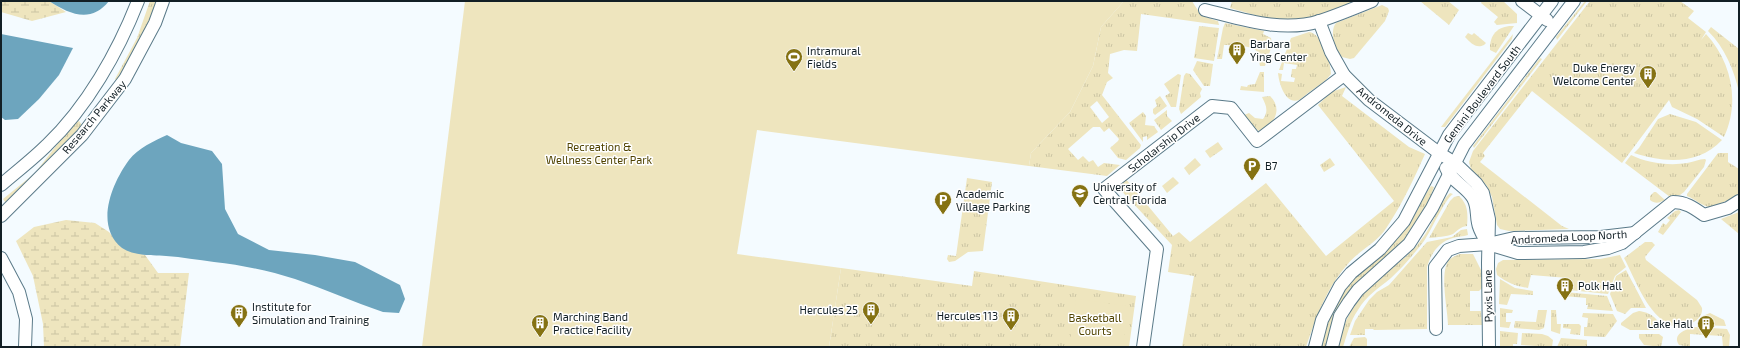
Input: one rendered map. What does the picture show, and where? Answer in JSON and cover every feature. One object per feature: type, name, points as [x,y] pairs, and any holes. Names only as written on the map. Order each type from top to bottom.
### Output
[{"type":"street","name":"Research Parkway","points":[[1,185],[48,144],[88,97],[128,26],[138,1]]},
{"type":"street","name":"Research Parkway","points":[[1,216],[82,135],[125,79],[155,23],[163,1]]},
{"type":"street","points":[[1205,10],[1258,23],[1285,26],[1319,21],[1372,1]]},
{"type":"street","points":[[1522,1],[1554,26]]},
{"type":"street","name":"Gemini Boulevard South","points":[[1315,347],[1322,320],[1329,304],[1340,286],[1351,273],[1380,249],[1404,221],[1449,135],[1552,1]]},
{"type":"street","name":"Gemini Boulevard South","points":[[1332,347],[1340,316],[1349,302],[1358,290],[1409,244],[1422,225],[1464,145],[1572,2]]},
{"type":"street","name":"Andromeda Drive","points":[[1319,21],[1331,52],[1344,75],[1368,100],[1454,163]]},
{"type":"street","name":"Scholarship Drive","points":[[1144,347],[1157,249],[1104,189],[1212,106],[1230,108],[1257,141],[1344,75]]},
{"type":"street","points":[[1439,153],[1449,175]]},
{"type":"street","name":"Pyxis Lane","points":[[1454,163],[1476,183],[1483,193],[1489,219],[1489,347]]},
{"type":"street","name":"Pyxis Lane","points":[[1449,175],[1467,190],[1473,198],[1477,209],[1478,224],[1488,244]]},
{"type":"street","name":"Andromeda Loop North","points":[[1488,244],[1518,253],[1584,252],[1608,248],[1622,243],[1673,202],[1690,205],[1704,215],[1728,208],[1739,201]]},
{"type":"street","points":[[1436,329],[1435,266],[1448,250],[1459,246],[1488,244]]},
{"type":"street","points":[[1,258],[19,292],[26,319],[25,347]]},
{"type":"green space","points":[[1,1],[49,1],[66,12],[32,21],[1,12]]},
{"type":"green space","points":[[150,1],[159,1],[140,43],[117,81],[115,79],[137,38]]},
{"type":"green space","name":"Recreation & Wellness Center Park","points":[[465,1],[1124,1],[1101,27],[1093,66],[1070,112],[1031,153],[1029,166],[757,130],[737,254],[841,268],[829,347],[422,347]]},
{"type":"green space","points":[[1124,1],[1192,1],[1202,14],[1208,18],[1218,21],[1219,25],[1141,14],[1137,51],[1124,50],[1110,54],[1108,73],[1113,78],[1107,82],[1102,95],[1141,145],[1140,148],[1126,160],[1118,158],[1110,148],[1119,139],[1109,128],[1104,132],[1100,127],[1093,127],[1068,149],[1078,160],[1083,156],[1089,162],[1093,160],[1098,167],[1104,163],[1120,165],[1107,176],[1029,166],[1031,153],[1070,112],[1093,66],[1101,27]],"holes":[[[1097,101],[1109,117],[1102,123],[1090,107]]]},
{"type":"green space","points":[[1232,1],[1357,1],[1305,21],[1265,18],[1230,8]]},
{"type":"green space","points":[[1420,1],[1448,1],[1459,10],[1449,25]]},
{"type":"green space","points":[[1482,1],[1503,1],[1517,14],[1517,23],[1497,25],[1494,22],[1498,17],[1481,3]]},
{"type":"green space","points":[[1585,1],[1587,1],[1557,40],[1556,37]]},
{"type":"green space","points":[[1590,1],[1680,1],[1694,11],[1688,18],[1706,32],[1701,40],[1706,34],[1715,45],[1722,57],[1731,83],[1732,110],[1724,137],[1697,119],[1672,107],[1669,100],[1622,163],[1532,91],[1483,153],[1485,156],[1480,162],[1562,226],[1569,229],[1509,231],[1500,229],[1497,225],[1492,197],[1487,186],[1471,169],[1469,162],[1473,151]]},
{"type":"green space","points":[[1382,5],[1388,8],[1389,11],[1385,21],[1354,58],[1350,59],[1342,57],[1337,50],[1333,36],[1336,23]]},
{"type":"green space","points":[[1225,23],[1264,31],[1263,34],[1271,38],[1272,45],[1265,66],[1260,66],[1259,56],[1256,50],[1244,46],[1224,45],[1222,59],[1217,59]]},
{"type":"green space","points":[[1199,26],[1219,28],[1214,61],[1194,58]]},
{"type":"green space","points":[[1514,26],[1496,53],[1490,50],[1491,39],[1496,32],[1504,27]]},
{"type":"green space","points":[[1711,27],[1739,49],[1739,92],[1724,52],[1708,31]]},
{"type":"green space","points":[[1309,32],[1318,37],[1322,43],[1331,69],[1331,74],[1299,100],[1294,101],[1286,96],[1281,87],[1278,73],[1282,74],[1281,81],[1294,82],[1295,78],[1291,77],[1292,69],[1296,69],[1297,65],[1284,63],[1283,70],[1279,70],[1291,38]]},
{"type":"green space","points":[[1468,33],[1472,35],[1474,33],[1486,43],[1481,46],[1474,45],[1465,37]]},
{"type":"green space","points":[[1513,34],[1512,39],[1445,127],[1441,127]]},
{"type":"green space","points":[[1540,58],[1542,59],[1474,148],[1473,146]]},
{"type":"green space","points":[[1197,61],[1213,64],[1210,86],[1204,86],[1193,70]]},
{"type":"green space","points":[[1260,72],[1264,72],[1264,92],[1240,90],[1241,86],[1247,87],[1248,85],[1255,84]]},
{"type":"green space","points":[[1186,73],[1190,74],[1202,89],[1200,93],[1201,97],[1181,114],[1179,109],[1184,76]]},
{"type":"green space","points":[[1178,74],[1181,75],[1176,107],[1171,107],[1165,96],[1170,93],[1164,84]]},
{"type":"green space","points":[[1346,87],[1342,96],[1409,147],[1425,154],[1408,191],[1387,227],[1378,238],[1351,260],[1333,284],[1322,304],[1306,347],[1182,347],[1194,276],[1168,272],[1172,245],[1115,184],[1125,178],[1173,236],[1179,232],[1190,242],[1266,183],[1326,256],[1394,201],[1318,105],[1331,92]]},
{"type":"green space","points":[[1160,96],[1167,106],[1155,115],[1153,113],[1153,109],[1157,106],[1155,100]]},
{"type":"green space","points":[[1270,96],[1276,106],[1275,116],[1273,121],[1265,129],[1259,131],[1253,127],[1244,115],[1249,113],[1255,118],[1263,119],[1266,113],[1266,105],[1262,97]]},
{"type":"green space","points":[[1167,110],[1167,116],[1172,121],[1161,130],[1154,120]]},
{"type":"green space","points":[[1143,112],[1146,116],[1145,125],[1154,126],[1158,132],[1147,140],[1147,136],[1143,137],[1143,142],[1129,123]]},
{"type":"green space","points":[[1670,114],[1696,122],[1722,140],[1703,154],[1681,160],[1657,159],[1634,153],[1639,148],[1658,119]]},
{"type":"green space","points":[[79,121],[82,125],[69,142],[6,203],[3,199],[35,173],[73,124]]},
{"type":"green space","points":[[1218,142],[1223,149],[1210,158],[1205,151]]},
{"type":"green space","points":[[1718,153],[1728,153],[1728,162],[1739,169],[1739,196],[1708,207],[1687,196],[1687,194]]},
{"type":"green space","points":[[1631,155],[1651,162],[1666,164],[1680,164],[1703,159],[1706,160],[1704,167],[1684,192],[1680,195],[1670,197],[1625,163]]},
{"type":"green space","points":[[1195,158],[1201,165],[1189,175],[1184,168]]},
{"type":"green space","points":[[1330,158],[1335,165],[1324,172],[1320,165]]},
{"type":"green space","points":[[1173,177],[1179,183],[1167,193],[1162,186]]},
{"type":"green space","points":[[967,178],[992,182],[983,251],[968,252],[955,261],[949,262],[947,259],[948,255],[956,256]]},
{"type":"green space","points":[[1431,186],[1434,187],[1428,203],[1408,236],[1336,314],[1326,347],[1321,347],[1326,324],[1335,304],[1343,292],[1362,270],[1395,241],[1405,230]]},
{"type":"green space","points":[[1654,192],[1665,200],[1657,203],[1650,200],[1650,196]]},
{"type":"green space","points":[[1450,193],[1453,194],[1446,202],[1424,241],[1391,278],[1365,300],[1355,314],[1343,347],[1338,347],[1344,325],[1354,306],[1376,281],[1413,250],[1429,229],[1442,203]]},
{"type":"green space","points":[[1459,196],[1464,202],[1467,210],[1467,226],[1450,235],[1429,238],[1450,201],[1454,197]]},
{"type":"green space","points":[[1679,210],[1681,212],[1663,235],[1658,232],[1663,223],[1666,225],[1670,220],[1667,218],[1675,211]]},
{"type":"green space","points":[[1739,212],[1739,234],[1721,219]]},
{"type":"green space","points":[[66,220],[95,223],[109,232],[122,248],[145,255],[158,273],[189,273],[180,347],[44,347],[43,324],[33,276],[16,241],[34,227]]},
{"type":"green space","points":[[1467,229],[1468,235],[1455,237],[1443,242],[1433,253],[1427,267],[1427,329],[1365,329],[1365,335],[1350,335],[1355,321],[1369,300],[1377,292],[1389,285],[1427,242],[1452,237],[1461,230]]},
{"type":"green space","points":[[1645,242],[1652,242],[1655,245],[1645,257],[1646,260],[1697,300],[1701,305],[1701,314],[1694,322],[1682,326],[1670,325],[1652,310],[1647,302],[1624,258]]},
{"type":"green space","points":[[1460,254],[1473,254],[1482,272],[1482,288],[1479,291],[1470,291],[1470,311],[1481,311],[1482,325],[1448,325],[1444,282],[1446,266],[1449,260]]},
{"type":"green space","points":[[1620,255],[1626,267],[1615,276],[1608,294],[1569,290],[1568,278],[1531,275],[1528,288],[1523,287],[1512,284],[1501,278],[1497,275],[1496,269],[1498,263],[1503,260],[1600,259]]},
{"type":"green space","points":[[841,268],[972,286],[974,271],[1136,296],[1129,347],[829,347]]},
{"type":"green space","points":[[1626,270],[1646,308],[1631,308],[1625,314],[1617,311],[1610,294],[1616,276]]},
{"type":"green space","points":[[1500,279],[1515,288],[1533,291],[1533,295],[1511,294],[1507,305],[1499,304]]},
{"type":"green space","points":[[1565,292],[1607,296],[1613,311],[1587,309],[1588,305],[1586,305],[1586,298],[1564,296]]},
{"type":"green space","name":"Basketball Courts","points":[[1076,299],[1128,306],[1123,347],[1069,347]]},
{"type":"green space","points":[[1500,308],[1513,310],[1512,313],[1506,313],[1506,322],[1511,322],[1509,328],[1500,327]]},
{"type":"green space","points":[[1538,310],[1547,310],[1544,328],[1539,330],[1514,328],[1515,321],[1536,322]]},
{"type":"green space","points":[[1551,310],[1556,310],[1557,324],[1561,324],[1560,334],[1551,331]]},
{"type":"green space","points":[[1639,311],[1654,317],[1659,323],[1660,330],[1630,330],[1621,325],[1621,323],[1633,313]]},
{"type":"green space","points":[[1583,313],[1613,314],[1617,321],[1605,337],[1584,336],[1584,327],[1587,327],[1588,318],[1582,317]]},
{"type":"green space","points":[[1710,313],[1724,320],[1726,326],[1700,325],[1705,315]]},
{"type":"green space","points":[[1563,324],[1579,324],[1581,326],[1580,335],[1570,334],[1571,329],[1563,328]]},
{"type":"green space","points":[[1694,327],[1727,329],[1730,335],[1729,347],[1723,347],[1722,336],[1690,334],[1690,347],[1679,345],[1677,341],[1678,335],[1683,331]]},
{"type":"green space","points":[[1500,331],[1518,333],[1517,344],[1513,344],[1513,347],[1500,347]]},
{"type":"green space","points":[[1522,333],[1542,334],[1548,336],[1553,340],[1552,347],[1521,345]]},
{"type":"green space","points":[[1639,334],[1659,334],[1663,337],[1661,347],[1644,345],[1639,338]]},
{"type":"green space","points":[[1365,337],[1367,339],[1367,347],[1349,347],[1354,338]]},
{"type":"green space","points":[[1561,338],[1587,340],[1587,347],[1557,347]]},
{"type":"water","points":[[49,1],[109,1],[95,13],[87,15],[72,13]]},
{"type":"water","points":[[1,34],[73,48],[59,75],[39,99],[18,119],[5,120],[1,117]]},
{"type":"water","points":[[167,135],[181,143],[212,151],[222,164],[225,209],[238,234],[269,250],[315,255],[355,262],[400,285],[405,299],[399,313],[383,312],[306,283],[265,271],[172,256],[143,255],[127,251],[122,248],[114,239],[109,228],[107,217],[112,192],[117,180],[129,160],[146,145]]},
{"type":"place","name":"Barbara Ying Center","points":[[1237,65]]},
{"type":"place","name":"Intramural Fields","points":[[794,72]]},
{"type":"place","name":"Duke Energy Welcome Center","points":[[1648,89]]},
{"type":"place","name":"B7","points":[[1252,181]]},
{"type":"place","name":"University of Central Florida","points":[[1080,208]]},
{"type":"place","name":"Academic Village Parking","points":[[943,215]]},
{"type":"place","name":"Polk Hall","points":[[1565,301]]},
{"type":"place","name":"Hercules 25","points":[[871,325]]},
{"type":"place","name":"Institute for Simulation and Training","points":[[239,328]]},
{"type":"place","name":"Hercules 113","points":[[1011,331]]},
{"type":"place","name":"Marching Band Practice Facility","points":[[540,338]]},
{"type":"place","name":"Lake Hall","points":[[1706,339]]}]
